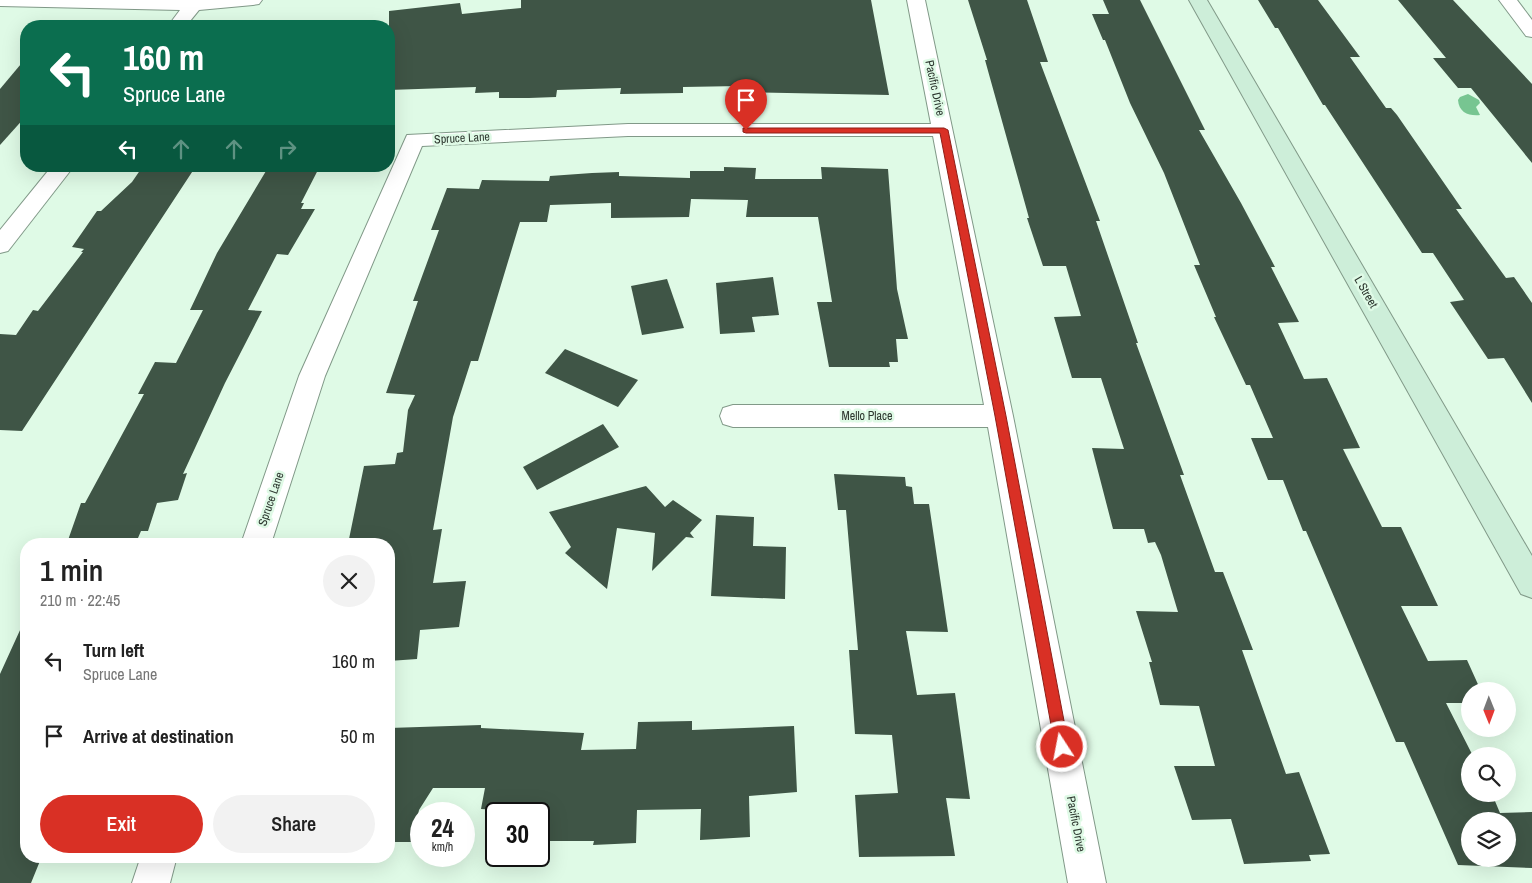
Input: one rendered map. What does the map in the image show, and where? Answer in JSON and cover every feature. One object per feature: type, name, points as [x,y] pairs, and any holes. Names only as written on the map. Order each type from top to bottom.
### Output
[{"type":"street","points":[[0,1],[126,5],[253,0]]},
{"type":"street","name":"Pacific Drive","points":[[916,0],[944,130],[1000,416],[1087,883]]},
{"type":"street","name":"L Street","points":[[1198,0],[1532,584]]},
{"type":"street","points":[[1508,0],[1532,32]]},
{"type":"street","points":[[182,20],[196,2]]},
{"type":"street","name":"Spruce Lane","points":[[258,538],[312,376],[414,140],[628,130],[944,130]]},
{"type":"street","points":[[0,245],[59,172]]},
{"type":"street","name":"Mello Place","points":[[733,416],[1000,416]]},
{"type":"street","points":[[151,883],[157,863]]},
{"type":"shaded area","points":[[1468,94],[1479,100],[1480,103],[1476,107],[1480,115],[1465,113],[1460,108],[1458,100],[1460,97]]},
{"type":"building","points":[[521,0],[871,0],[889,95],[740,92],[740,86],[683,87],[683,93],[620,94],[621,88],[557,90],[556,97],[529,98],[499,98],[499,92],[475,93],[476,87],[395,90],[395,20],[389,20],[389,11],[460,3],[462,14],[521,8]]},
{"type":"building","points":[[968,0],[1027,0],[1048,62],[1040,62],[1100,221],[1096,221],[1138,343],[1136,343],[1184,475],[1180,475],[1215,572],[1223,572],[1253,650],[1242,650],[1286,774],[1299,772],[1330,854],[1309,855],[1311,861],[1244,864],[1231,819],[1192,820],[1174,766],[1215,766],[1199,706],[1160,705],[1149,662],[1152,662],[1136,611],[1178,612],[1161,555],[1155,542],[1148,543],[1144,529],[1113,529],[1092,448],[1124,449],[1101,378],[1072,378],[1054,317],[1081,316],[1066,266],[1043,266],[1027,218],[1029,218],[985,60],[987,60]]},
{"type":"building","points":[[1103,0],[1140,0],[1205,130],[1199,130],[1275,267],[1271,267],[1299,322],[1278,323],[1304,379],[1327,378],[1360,448],[1343,449],[1382,527],[1401,527],[1438,606],[1401,606],[1428,661],[1467,660],[1477,682],[1461,682],[1461,703],[1446,703],[1461,732],[1461,738],[1464,738],[1468,747],[1461,747],[1461,802],[1495,802],[1500,812],[1461,812],[1461,865],[1458,865],[1404,742],[1396,742],[1306,531],[1303,531],[1283,480],[1268,480],[1251,438],[1273,438],[1250,385],[1246,385],[1214,317],[1216,317],[1194,265],[1200,265],[1164,173],[1130,103],[1105,40],[1103,40],[1092,14],[1109,14]]},
{"type":"building","points":[[1258,0],[1318,0],[1360,57],[1350,57],[1386,108],[1391,108],[1397,115],[1462,209],[1456,209],[1506,278],[1514,277],[1532,303],[1532,403],[1504,358],[1488,359],[1450,302],[1464,300],[1433,253],[1422,253],[1325,105],[1323,105],[1278,28],[1275,28]]},
{"type":"building","points":[[1398,0],[1453,0],[1532,84],[1532,163],[1471,88],[1458,88],[1433,58],[1446,58]]},
{"type":"building","points":[[20,65],[20,123],[0,145],[0,89]]},
{"type":"building","points":[[724,167],[756,168],[755,179],[822,179],[821,167],[888,169],[897,289],[908,339],[896,339],[898,362],[889,362],[890,367],[829,367],[817,302],[832,302],[818,217],[746,217],[748,200],[691,199],[689,217],[611,218],[611,203],[550,205],[547,222],[520,222],[478,361],[471,361],[453,417],[433,530],[442,529],[433,583],[466,581],[459,627],[420,630],[417,659],[395,661],[395,538],[349,538],[364,466],[395,464],[397,453],[403,452],[408,410],[415,395],[386,393],[418,301],[413,301],[439,230],[431,230],[447,188],[479,189],[482,180],[549,181],[550,176],[592,173],[619,172],[619,176],[690,178],[690,171],[724,171]]},
{"type":"building","points":[[139,172],[192,172],[22,431],[0,430],[0,334],[16,335],[33,310],[38,311],[83,252],[81,252],[84,249],[72,247],[97,211],[101,211],[132,182]]},
{"type":"building","points":[[265,172],[317,172],[301,203],[304,203],[301,209],[315,209],[288,255],[277,254],[248,310],[262,311],[225,383],[183,474],[187,473],[178,500],[157,503],[148,531],[141,531],[138,538],[69,538],[81,503],[85,503],[144,394],[138,394],[155,362],[176,363],[203,310],[190,310],[217,253]]},
{"type":"building","points":[[773,277],[779,315],[752,317],[755,332],[720,334],[716,283]]},
{"type":"building","points":[[667,279],[684,328],[642,335],[631,286]]},
{"type":"building","points":[[565,349],[638,380],[618,407],[545,373]]},
{"type":"building","points":[[603,424],[619,447],[537,490],[523,467]]},
{"type":"building","points":[[834,474],[905,477],[906,486],[912,487],[914,504],[929,504],[948,632],[906,631],[917,695],[955,693],[970,799],[946,798],[955,856],[859,857],[855,795],[898,793],[892,735],[855,734],[849,650],[858,650],[846,510],[838,510]]},
{"type":"building","points":[[646,486],[665,507],[673,500],[702,520],[690,533],[694,538],[686,537],[652,571],[655,533],[617,528],[607,589],[565,553],[571,547],[549,512]]},
{"type":"building","points":[[716,515],[754,517],[753,546],[786,547],[785,599],[711,596]]},
{"type":"building","points":[[20,630],[20,863],[39,863],[31,883],[0,883],[0,674]]},
{"type":"building","points":[[692,721],[692,730],[794,726],[797,792],[749,796],[750,837],[700,840],[701,809],[637,810],[636,843],[593,845],[594,841],[550,841],[550,802],[485,802],[485,809],[481,809],[485,788],[433,788],[424,802],[410,802],[410,842],[395,842],[395,728],[481,725],[481,728],[584,733],[581,750],[636,749],[638,722]]},
{"type":"building","points":[[1516,812],[1532,812],[1532,868],[1507,867],[1516,867]]},
{"type":"route","points":[[746,130],[944,130],[1062,747]]}]
